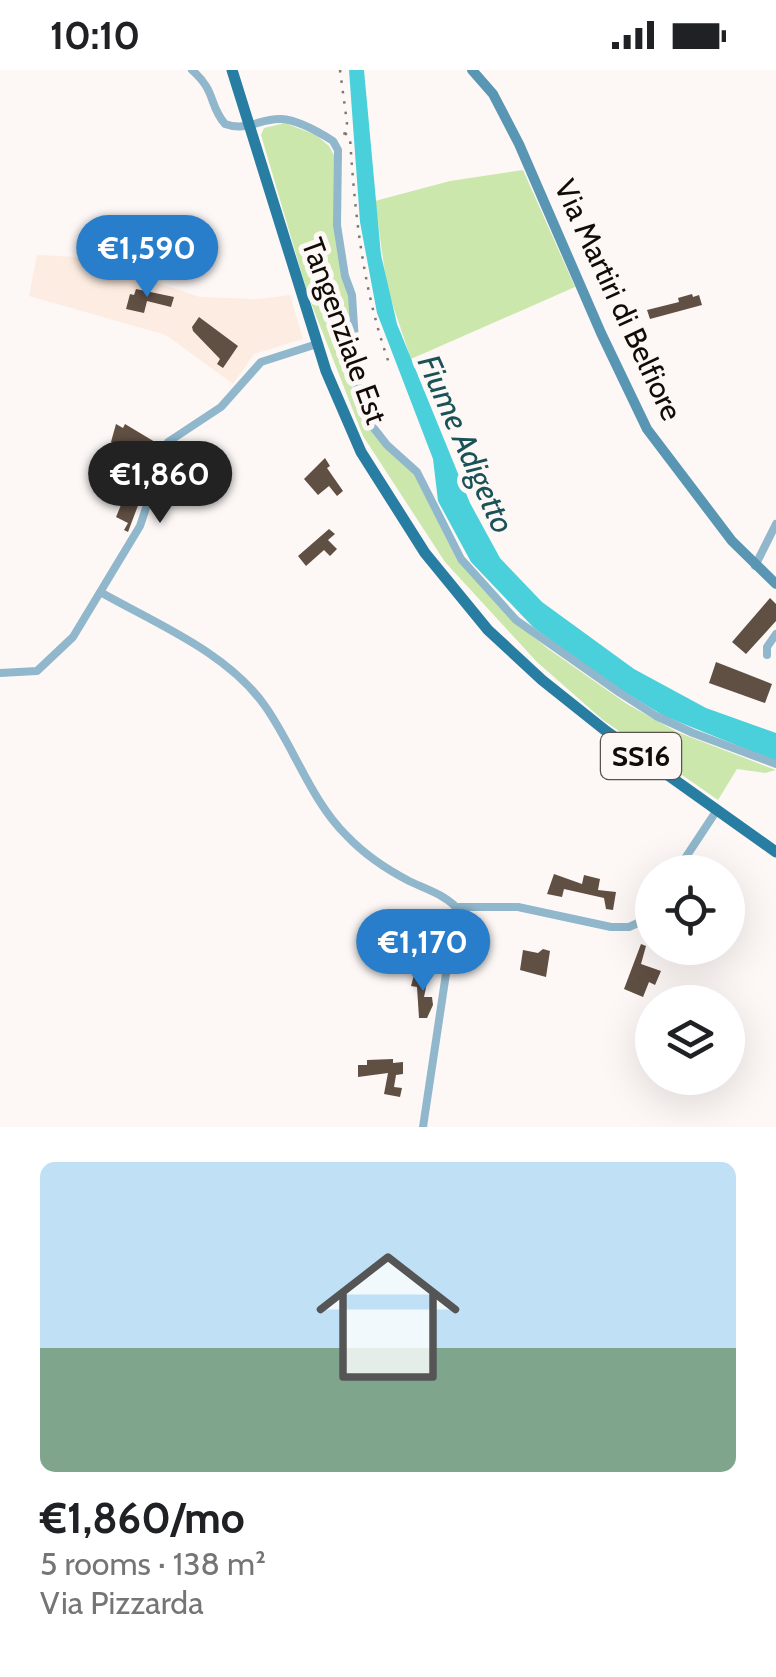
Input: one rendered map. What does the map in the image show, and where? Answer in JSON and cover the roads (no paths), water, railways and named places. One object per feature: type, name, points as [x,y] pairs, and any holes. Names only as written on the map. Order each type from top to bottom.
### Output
[{"type":"main road","name":"Tangenziale Est","points":[[232,70],[317,344],[349,424],[376,477],[425,553],[512,654],[569,704],[776,852]]},
{"type":"street","points":[[192,70],[209,85],[225,124],[250,127],[288,120],[334,141],[338,150],[337,224],[352,295],[358,388],[369,422],[386,445],[417,472],[461,560],[516,620],[620,694],[681,728],[776,764]]},
{"type":"street","name":"Via Martiri di Belfiore","points":[[472,70],[492,94],[520,144],[601,332],[648,429],[718,524],[776,584]]},
{"type":"street","points":[[0,673],[37,671],[73,637],[140,526],[168,442],[221,407],[261,362],[317,344]]},
{"type":"street","points":[[756,566],[776,524]]},
{"type":"street","points":[[102,592],[236,673],[263,702],[326,810],[368,856],[456,907],[518,907],[611,927],[629,927],[635,922]]},
{"type":"street","points":[[767,655],[767,647],[776,634]]},
{"type":"street","points":[[687,855],[717,810]]},
{"type":"street","points":[[424,1127],[456,907]]},
{"type":"water","points":[[349,70],[364,70],[381,255],[397,324],[470,503],[500,558],[542,602],[634,669],[706,708],[776,733],[776,761],[664,716],[600,677],[533,627],[471,562],[438,501],[433,459],[377,313],[360,222]]},
{"type":"water label","name":"Fiume Adigetto","points":[[466,444]]}]
